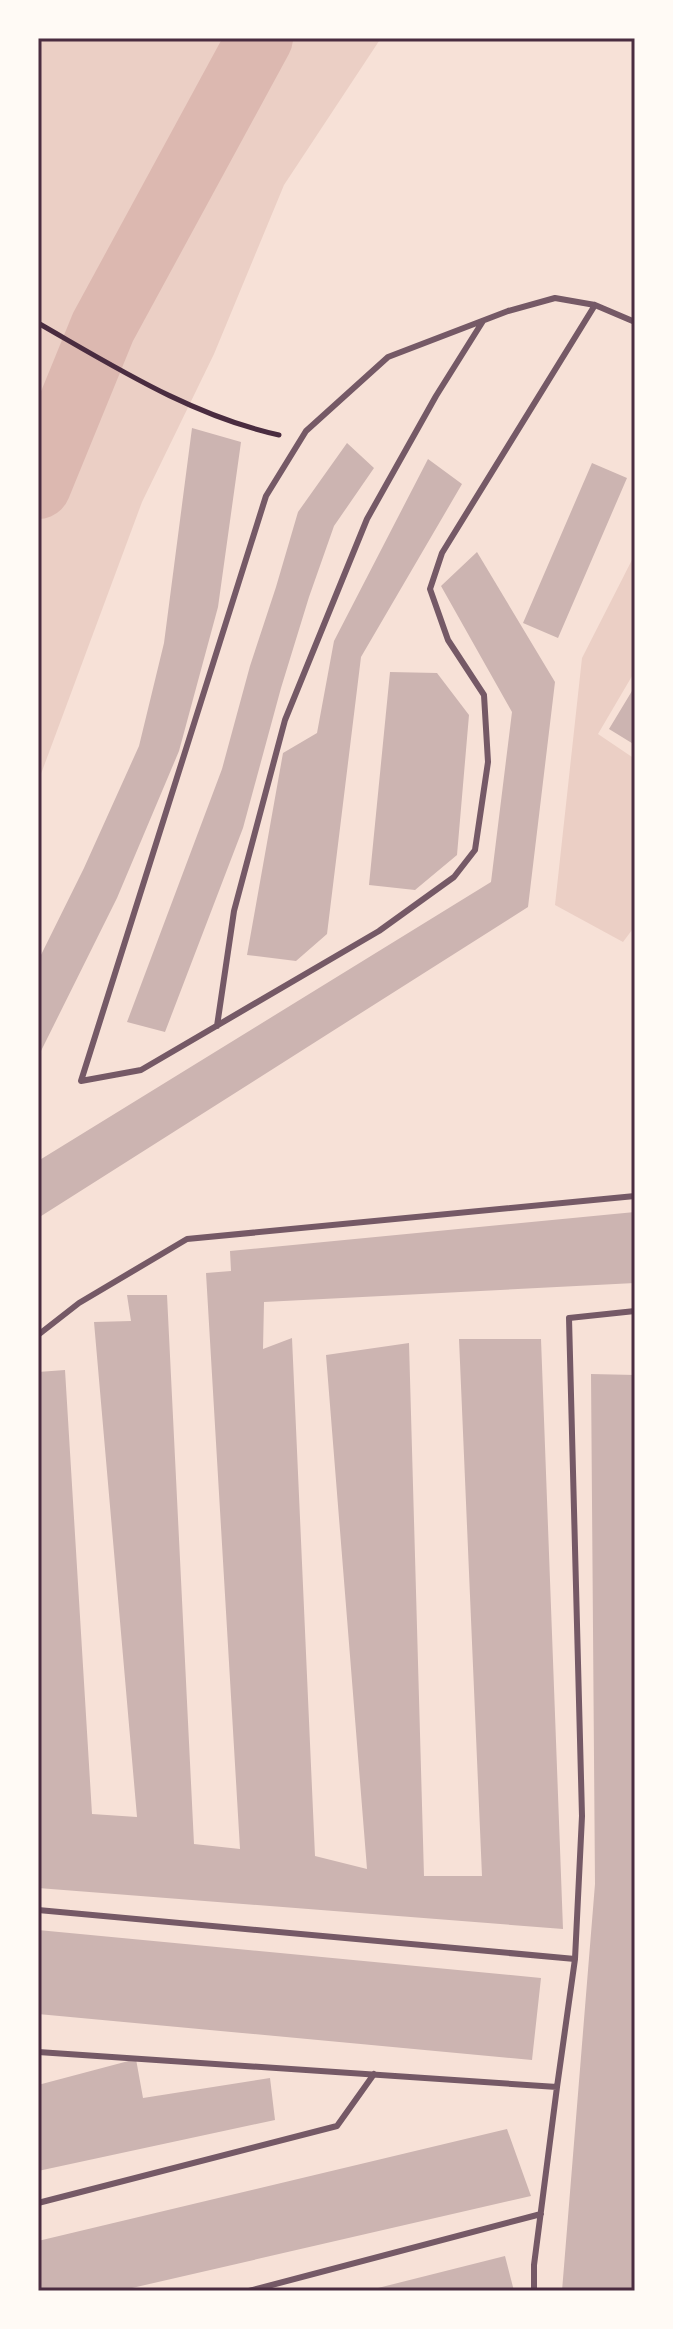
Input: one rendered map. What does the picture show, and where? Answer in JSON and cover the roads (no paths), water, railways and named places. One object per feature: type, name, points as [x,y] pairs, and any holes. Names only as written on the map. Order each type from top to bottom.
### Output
[{"type":"lane","points":[[595,305],[442,553],[430,589],[448,640],[484,695],[488,762],[475,850],[454,877],[379,931],[217,1026],[141,1070],[81,1081],[266,496],[306,431],[388,357],[483,321],[555,298],[595,305],[635,322]]},
{"type":"lane","points":[[217,1026],[234,911],[285,720],[367,519],[436,396],[483,321]]},
{"type":"lane","points":[[38,1335],[79,1303],[187,1239],[635,1196]]},
{"type":"lane","points":[[534,2291],[534,2265],[575,1959],[582,1816],[569,1318],[635,1311]]},
{"type":"lane","points":[[38,1910],[575,1959]]},
{"type":"lane","points":[[38,2052],[557,2087]]},
{"type":"lane","points":[[38,2203],[337,2126],[374,2074]]},
{"type":"lane","points":[[249,2291],[541,2214]]},
{"type":"waterway","points":[[38,486],[103,327],[260,38]]}]
